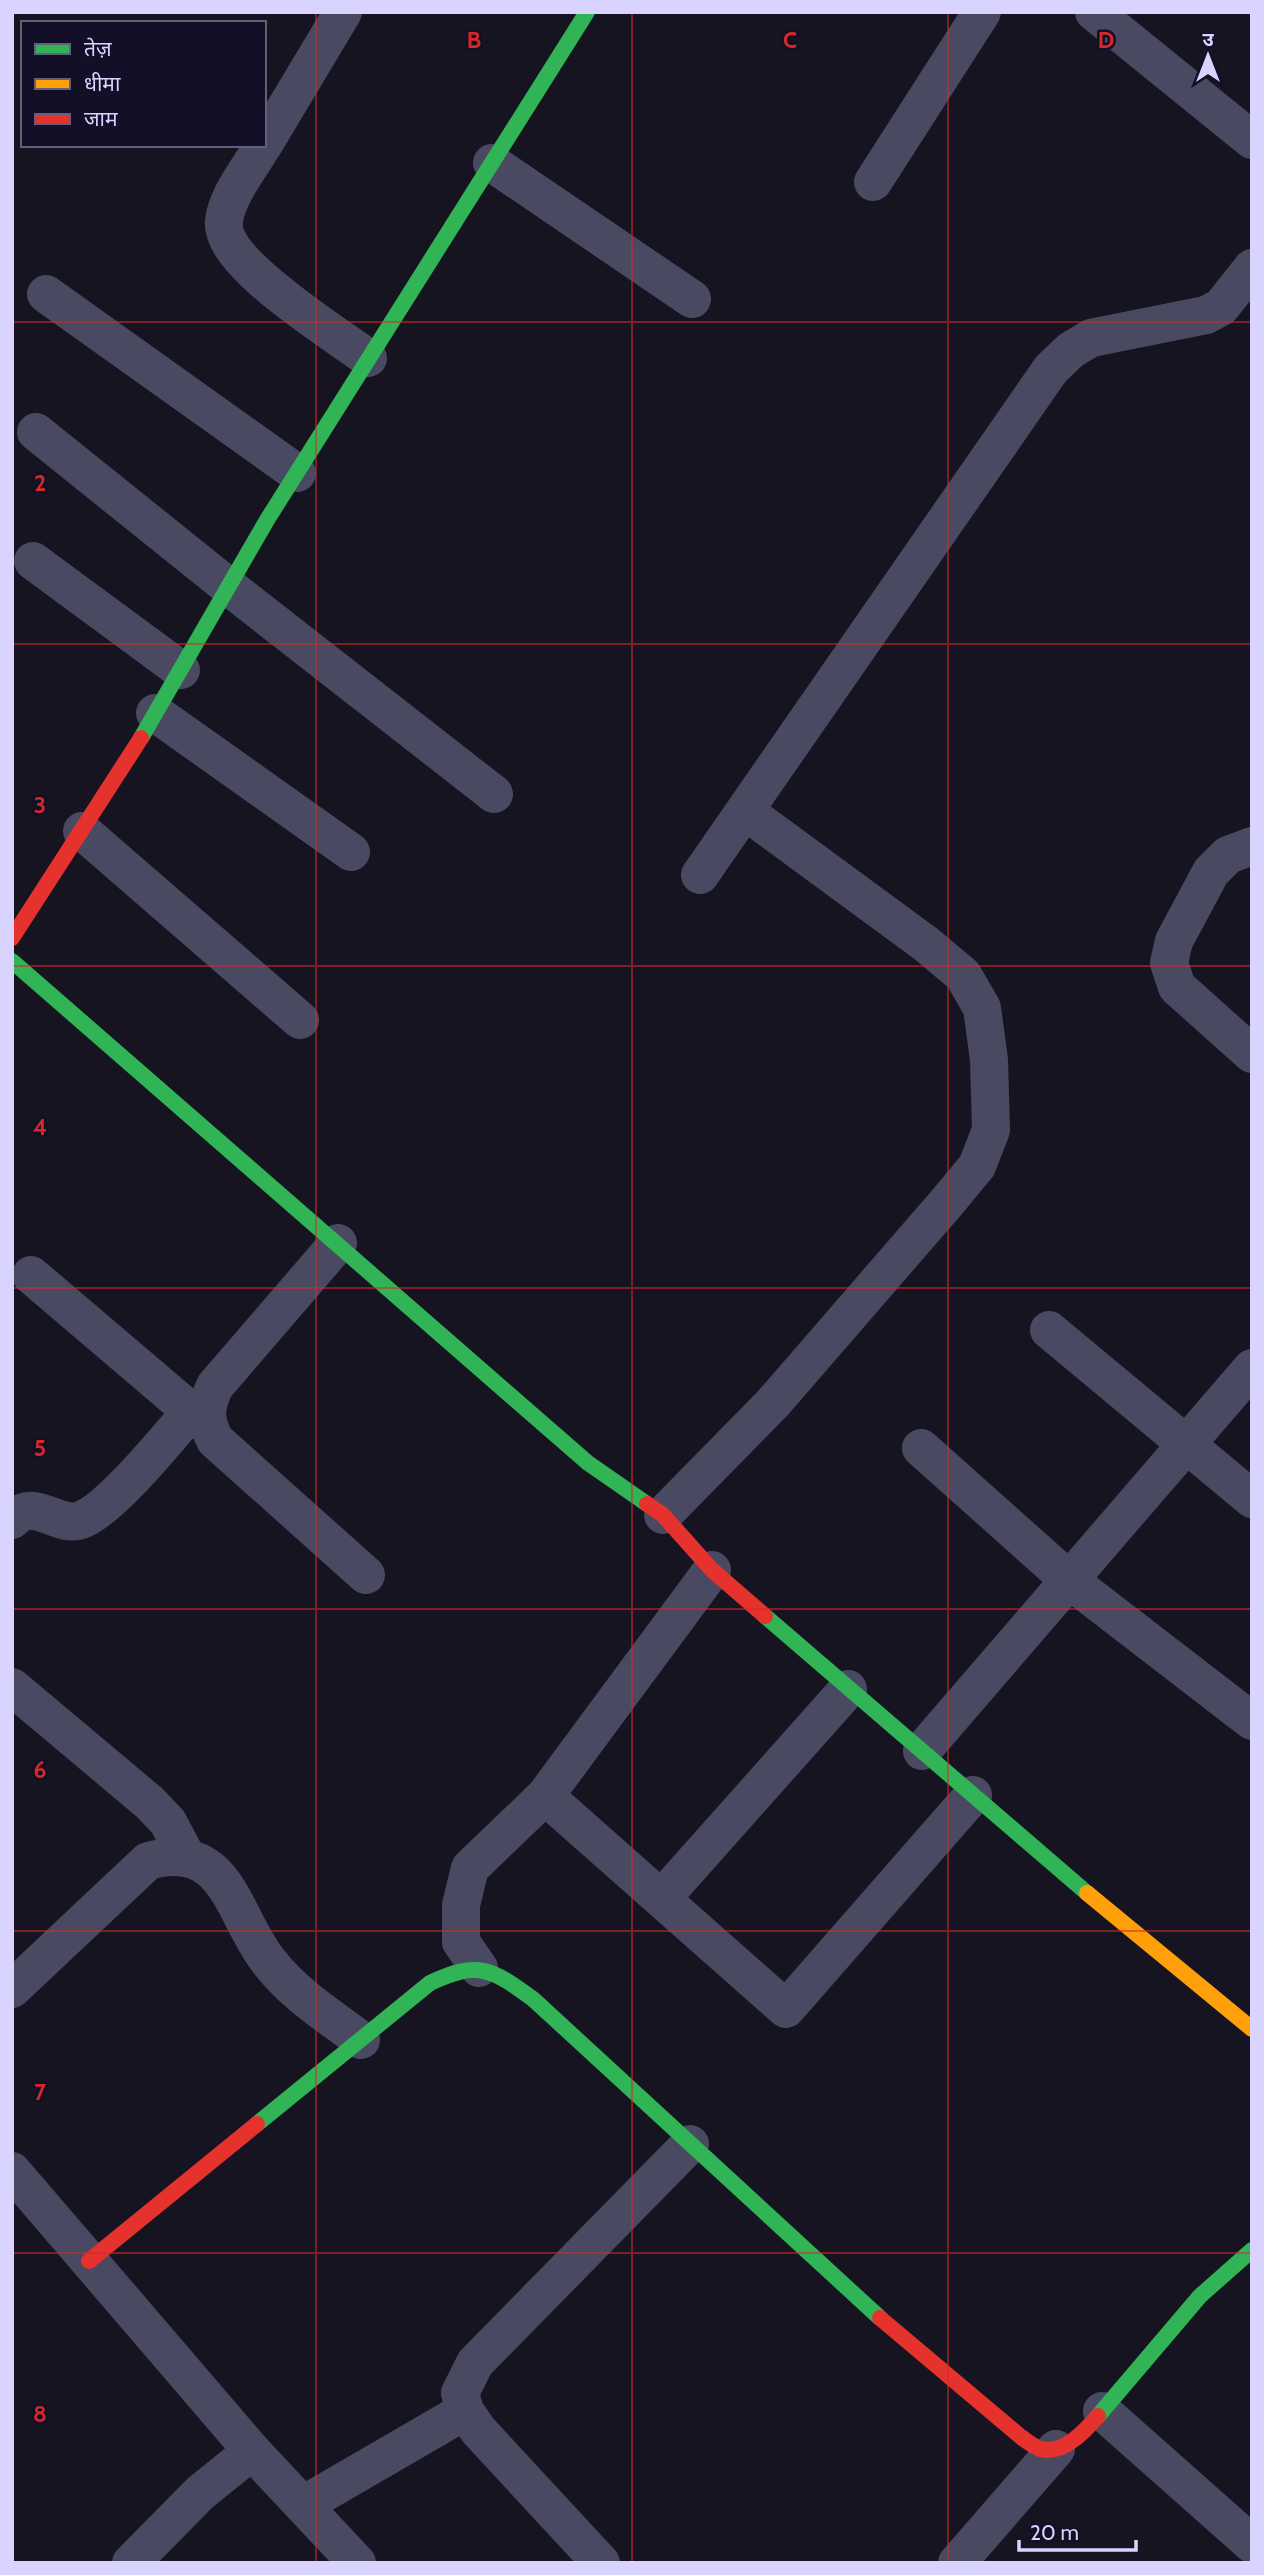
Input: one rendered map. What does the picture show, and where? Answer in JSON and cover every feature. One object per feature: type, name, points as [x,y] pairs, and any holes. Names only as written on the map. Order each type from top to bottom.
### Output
[{"type":"street","points":[[266,141],[343,12]]},
{"type":"street","points":[[12,938],[155,713],[297,473],[587,12]]},
{"type":"street","points":[[873,182],[982,12]]},
{"type":"street","points":[[1094,12],[1252,141]]},
{"type":"street","points":[[262,147],[229,202],[223,223],[227,241],[236,256],[255,274],[369,358]]},
{"type":"street","points":[[492,163],[692,299]]},
{"type":"street","points":[[700,875],[1051,369],[1071,350],[1091,338],[1206,315],[1221,307],[1252,268]]},
{"type":"street","points":[[46,294],[297,473]]},
{"type":"street","points":[[36,432],[494,794]]},
{"type":"street","points":[[33,561],[181,670]]},
{"type":"street","points":[[155,713],[351,852]]},
{"type":"street","points":[[663,1515],[773,1403],[948,1201],[977,1166],[991,1130],[989,1060],[982,1008],[963,975],[926,944],[745,811]]},
{"type":"street","points":[[82,831],[300,1020]]},
{"type":"street","points":[[1252,846],[1228,855],[1211,872],[1174,941],[1169,963],[1177,986],[1252,1054]]},
{"type":"street","points":[[12,961],[588,1463],[663,1515],[712,1570],[848,1689],[1252,2029]]},
{"type":"street","points":[[12,1520],[18,1514],[34,1509],[64,1522],[78,1522],[91,1516],[199,1418],[215,1385],[338,1243]]},
{"type":"street","points":[[32,1275],[199,1418],[215,1440],[366,1575]]},
{"type":"street","points":[[1049,1330],[1252,1499]]},
{"type":"street","points":[[922,1751],[1252,1368]]},
{"type":"street","points":[[920,1448],[1069,1580],[1252,1721]]},
{"type":"street","points":[[480,1968],[461,1942],[461,1905],[470,1868],[545,1796],[712,1570]]},
{"type":"street","points":[[12,1687],[150,1803],[168,1822],[186,1856]]},
{"type":"street","points":[[662,1898],[848,1689]]},
{"type":"street","points":[[545,1796],[786,2009],[973,1795]]},
{"type":"street","points":[[12,1989],[148,1861],[171,1855],[186,1856],[203,1862],[232,1894],[256,1942],[289,1984],[361,2040]]},
{"type":"street","points":[[89,2261],[430,1983],[459,1968],[480,1968],[500,1975],[533,1999],[866,2306],[1021,2437],[1040,2449],[1056,2449]]},
{"type":"street","points":[[601,2563],[478,2430],[465,2411],[460,2393],[475,2363],[691,2144]]},
{"type":"street","points":[[12,2171],[252,2451],[357,2563]]},
{"type":"street","points":[[957,2563],[1056,2449],[1072,2441],[1102,2411],[1200,2297],[1252,2250]]},
{"type":"street","points":[[303,2505],[465,2411]]},
{"type":"street","points":[[1102,2411],[1252,2544]]},
{"type":"street","points":[[131,2563],[200,2493],[252,2451]]},
{"type":"traffic: fast","points":[[141,738],[267,520],[587,12]]},
{"type":"traffic: fast","points":[[12,961],[588,1463],[647,1504]]},
{"type":"traffic: fast","points":[[765,1616],[1087,1893]]},
{"type":"traffic: fast","points":[[257,2124],[430,1983],[461,1972],[484,1971],[506,1981],[533,1999],[880,2318]]},
{"type":"traffic: fast","points":[[1098,2416],[1200,2296],[1252,2250]]},
{"type":"traffic: slow","points":[[1087,1893],[1252,2029]]},
{"type":"traffic: jam","points":[[12,938],[141,738]]},
{"type":"traffic: jam","points":[[647,1504],[663,1515],[712,1570],[765,1616]]},
{"type":"traffic: jam","points":[[89,2261],[257,2124]]},
{"type":"traffic: jam","points":[[880,2318],[1021,2437],[1038,2448],[1049,2450],[1065,2445],[1080,2435],[1098,2416]]}]
